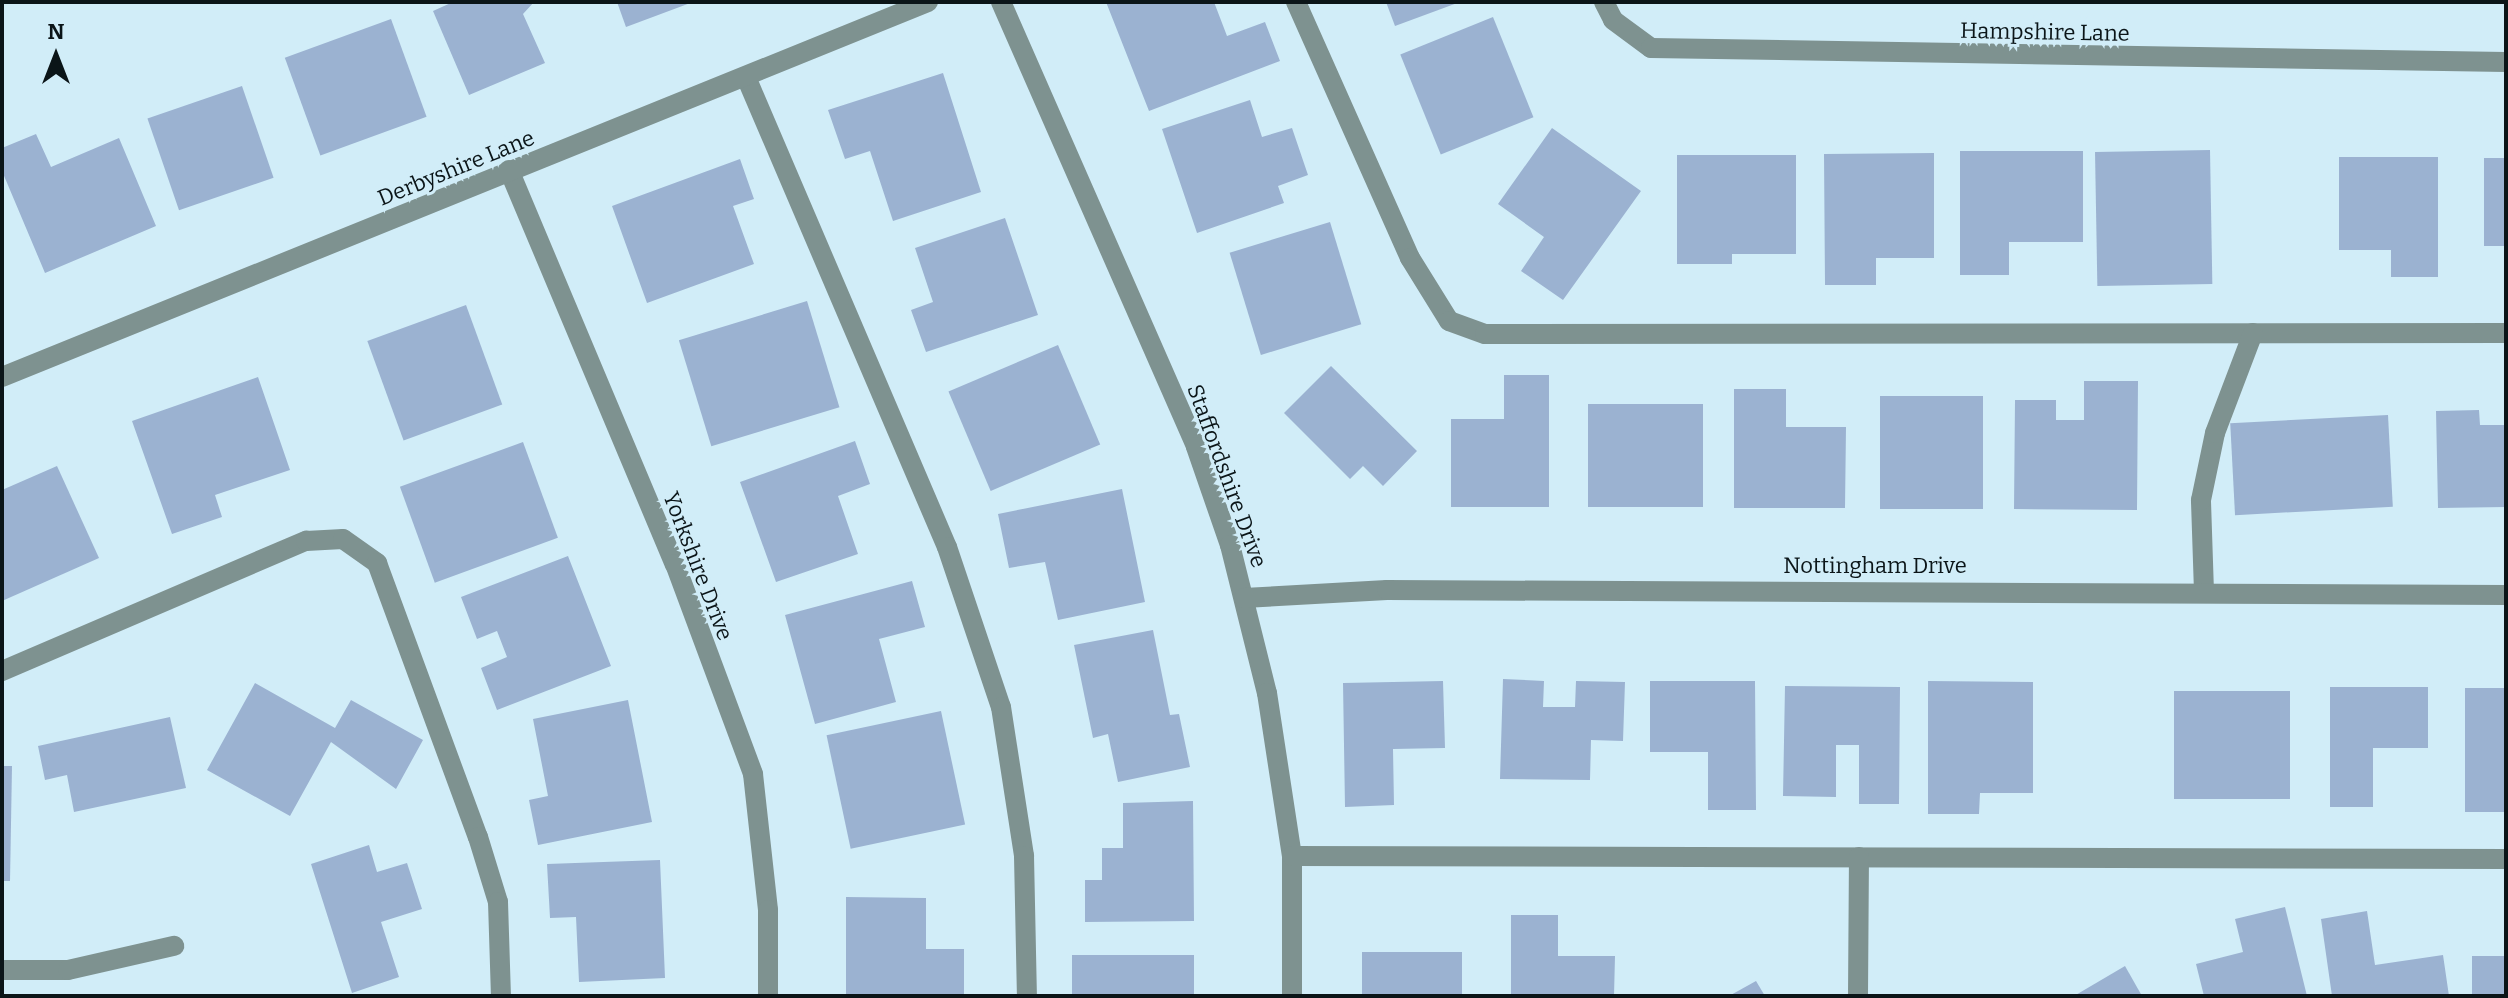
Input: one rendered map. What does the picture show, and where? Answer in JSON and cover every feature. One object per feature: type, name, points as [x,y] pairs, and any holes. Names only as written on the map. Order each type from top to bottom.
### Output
[{"type":"street","name":"Derbyshire Lane","points":[[2,377],[928,2]]},
{"type":"street","name":"Staffordshire Drive","points":[[1001,2],[1196,447],[1244,598],[1292,856],[1292,996]]},
{"type":"street","points":[[1296,2],[1410,258],[1449,321],[1485,334],[1836,339],[2506,333]]},
{"type":"street","name":"Hampshire Lane","points":[[1604,2],[1613,20],[1651,48],[2506,62]]},
{"type":"street","points":[[746,77],[947,547],[1001,707],[1024,856],[1027,996]]},
{"type":"street","name":"Yorkshire Drive","points":[[509,170],[675,564],[753,774],[768,910],[768,996]]},
{"type":"street","points":[[2204,592],[2201,500],[2215,433],[2253,333]]},
{"type":"street","points":[[2,671],[306,541],[343,539],[377,563],[478,837],[498,902],[501,996]]},
{"type":"street","name":"Nottingham Drive","points":[[1244,598],[1387,590],[2506,595]]},
{"type":"street","points":[[1292,856],[2506,859]]},
{"type":"street","points":[[1858,996],[1859,857]]},
{"type":"street","points":[[2,970],[68,970],[174,946]]},
{"type":"building","points":[[453,2],[534,2],[523,14],[545,63],[469,95],[433,11]]},
{"type":"building","points":[[617,2],[693,2],[626,27]]},
{"type":"building","points":[[1106,2],[1214,2],[1227,36],[1265,22],[1280,61],[1149,111]]},
{"type":"building","points":[[1386,2],[1460,2],[1395,26]]},
{"type":"building","points":[[1493,17],[1533,117],[1441,155],[1400,54]]},
{"type":"building","points":[[391,19],[427,117],[320,155],[285,58]]},
{"type":"building","points":[[943,73],[981,192],[893,221],[870,151],[845,159],[828,110]]},
{"type":"building","points":[[242,86],[274,178],[179,210],[147,119]]},
{"type":"building","points":[[1250,100],[1262,137],[1292,128],[1308,175],[1278,186],[1284,203],[1197,233],[1162,129]]},
{"type":"building","points":[[1552,128],[1641,191],[1563,300],[1521,271],[1544,237],[1498,204]]},
{"type":"building","points":[[36,134],[51,167],[119,138],[156,226],[45,273],[2,171],[2,148]]},
{"type":"building","points":[[2210,150],[2212,284],[2097,286],[2095,152]]},
{"type":"building","points":[[1960,151],[2083,151],[2083,242],[2009,242],[2009,275],[1960,275]]},
{"type":"building","points":[[1934,153],[1934,258],[1876,258],[1876,285],[1825,285],[1824,154]]},
{"type":"building","points":[[1677,155],[1796,155],[1796,254],[1732,254],[1732,264],[1677,264]]},
{"type":"building","points":[[2339,157],[2438,157],[2438,277],[2391,277],[2391,250],[2339,250]]},
{"type":"building","points":[[2484,158],[2506,158],[2506,246],[2484,246]]},
{"type":"building","points":[[740,159],[754,199],[733,206],[754,264],[647,303],[612,206]]},
{"type":"building","points":[[1005,218],[1038,315],[926,352],[911,310],[933,302],[915,248]]},
{"type":"building","points":[[1330,222],[1361,324],[1261,355],[1230,253]]},
{"type":"building","points":[[807,301],[839,407],[711,446],[679,340]]},
{"type":"building","points":[[466,305],[502,405],[404,441],[367,341]]},
{"type":"building","points":[[1058,345],[1100,444],[991,491],[948,391]]},
{"type":"building","points":[[1331,366],[1417,451],[1383,486],[1363,466],[1350,479],[1284,413]]},
{"type":"building","points":[[1504,375],[1549,375],[1549,507],[1451,507],[1451,419],[1504,419]]},
{"type":"building","points":[[258,377],[290,470],[215,495],[222,517],[172,534],[132,421]]},
{"type":"building","points":[[2084,381],[2138,381],[2137,510],[2014,509],[2015,400],[2056,400],[2056,420],[2084,420]]},
{"type":"building","points":[[1734,389],[1786,389],[1786,427],[1846,427],[1845,508],[1734,508]]},
{"type":"building","points":[[1880,396],[1983,396],[1983,509],[1880,509]]},
{"type":"building","points":[[1588,404],[1703,404],[1703,507],[1588,507]]},
{"type":"building","points":[[2479,410],[2480,425],[2506,425],[2506,507],[2438,508],[2436,411]]},
{"type":"building","points":[[2388,415],[2393,507],[2235,515],[2230,423]]},
{"type":"building","points":[[855,441],[870,484],[838,496],[858,554],[776,582],[740,482]]},
{"type":"building","points":[[523,442],[558,538],[435,583],[400,487]]},
{"type":"building","points":[[57,466],[99,558],[2,601],[2,490]]},
{"type":"building","points":[[1122,489],[1145,602],[1058,620],[1045,562],[1009,568],[998,514]]},
{"type":"building","points":[[568,556],[611,666],[497,710],[481,668],[507,657],[497,631],[477,639],[461,597]]},
{"type":"building","points":[[912,581],[925,627],[879,639],[896,702],[815,724],[785,615]]},
{"type":"building","points":[[1153,630],[1170,715],[1179,714],[1190,767],[1118,782],[1108,734],[1093,738],[1074,645]]},
{"type":"building","points":[[1503,679],[1544,681],[1543,707],[1575,707],[1576,681],[1625,682],[1623,741],[1591,740],[1590,780],[1500,779]]},
{"type":"building","points":[[1443,681],[1445,748],[1393,749],[1394,805],[1345,807],[1343,683]]},
{"type":"building","points":[[1650,681],[1755,681],[1756,810],[1708,810],[1708,752],[1650,752]]},
{"type":"building","points":[[1928,681],[2033,682],[2033,793],[1980,793],[1979,814],[1928,814]]},
{"type":"building","points":[[255,683],[335,728],[351,700],[423,740],[396,789],[331,742],[290,816],[207,770]]},
{"type":"building","points":[[1785,686],[1900,687],[1899,804],[1859,804],[1859,745],[1836,745],[1836,797],[1783,796]]},
{"type":"building","points":[[2330,687],[2428,687],[2428,748],[2373,748],[2373,807],[2330,807]]},
{"type":"building","points":[[2465,688],[2506,688],[2506,812],[2465,812]]},
{"type":"building","points":[[2174,691],[2290,691],[2290,799],[2174,799]]},
{"type":"building","points":[[628,700],[652,822],[538,845],[529,800],[548,796],[533,719]]},
{"type":"building","points":[[941,711],[965,824],[851,849],[827,735]]},
{"type":"building","points":[[170,717],[186,788],[74,812],[67,775],[45,780],[38,746]]},
{"type":"building","points":[[2,766],[12,766],[10,881],[2,881]]},
{"type":"building","points":[[1193,801],[1194,921],[1085,922],[1085,880],[1102,880],[1102,848],[1123,848],[1123,803]]},
{"type":"building","points":[[369,845],[377,872],[407,863],[422,909],[381,922],[399,977],[352,993],[311,864]]},
{"type":"building","points":[[660,860],[665,978],[579,982],[576,917],[550,918],[547,864]]},
{"type":"building","points":[[846,897],[926,898],[926,949],[964,949],[964,996],[846,996]]},
{"type":"building","points":[[2285,907],[2307,996],[2204,996],[2196,964],[2243,952],[2235,919]]},
{"type":"building","points":[[2367,911],[2375,965],[2443,955],[2449,996],[2332,996],[2321,919]]},
{"type":"building","points":[[1511,915],[1558,915],[1558,956],[1615,956],[1614,996],[1511,996]]},
{"type":"building","points":[[1362,952],[1462,952],[1462,996],[1362,996]]},
{"type":"building","points":[[1072,955],[1194,955],[1194,996],[1072,996]]},
{"type":"building","points":[[2472,956],[2506,956],[2506,996],[2472,996]]},
{"type":"building","points":[[2125,966],[2142,996],[2074,996]]},
{"type":"building","points":[[1756,981],[1765,996],[1729,996]]}]
